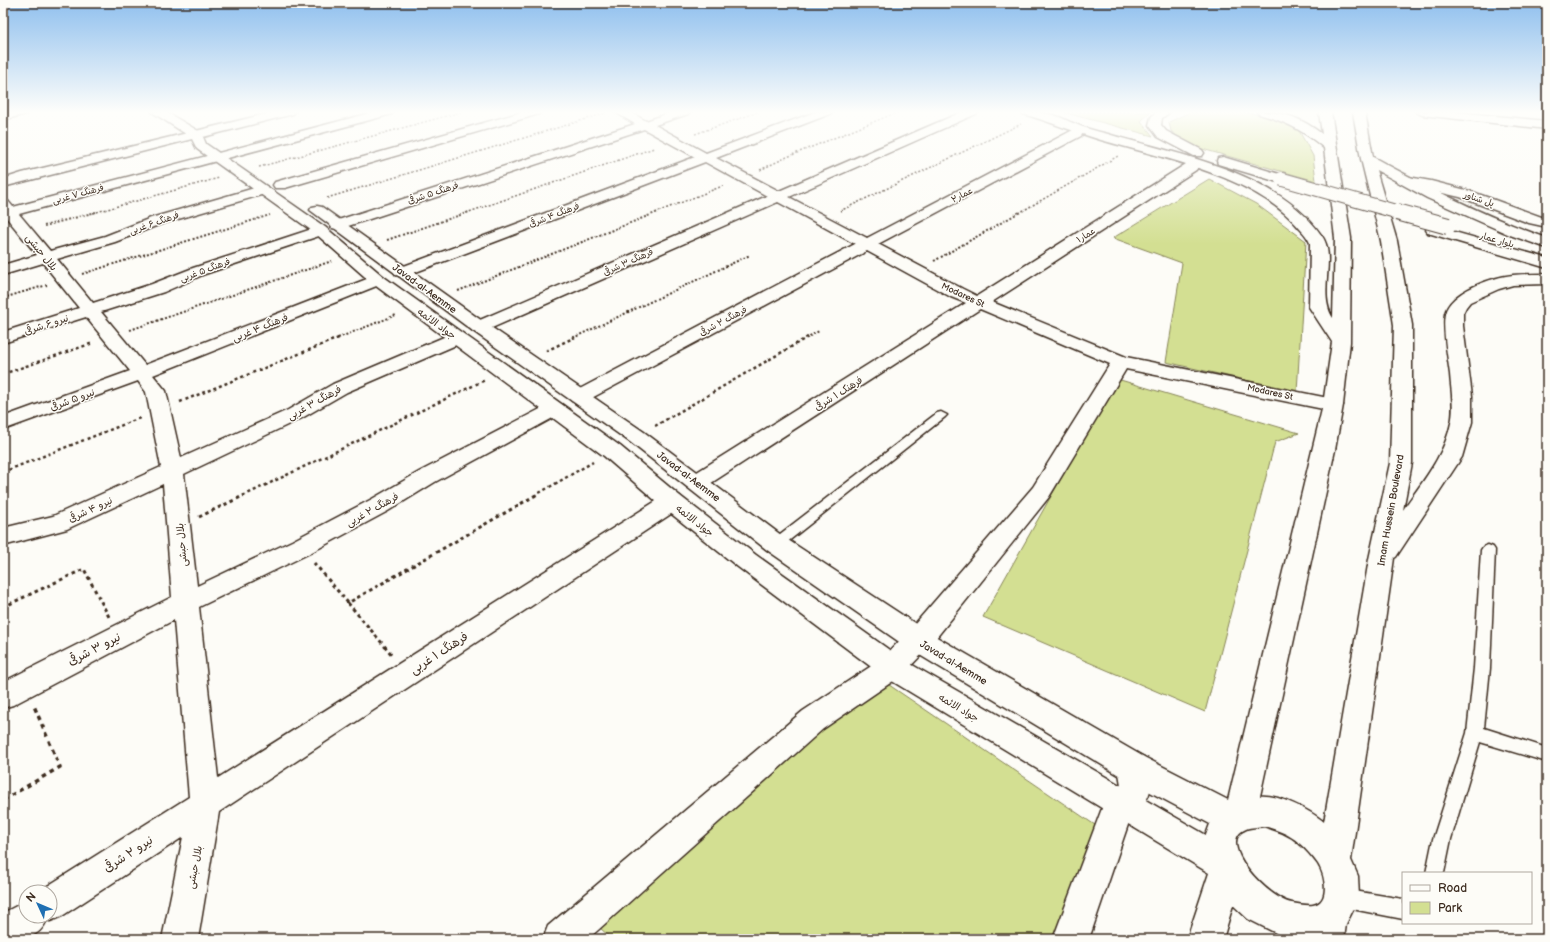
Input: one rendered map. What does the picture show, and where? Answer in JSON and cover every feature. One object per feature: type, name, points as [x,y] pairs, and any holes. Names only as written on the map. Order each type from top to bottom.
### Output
[{"type":"street","points":[[3,174],[84,156]]},
{"type":"street","points":[[3,183],[103,156]]},
{"type":"street","name":"جواد الائمه","points":[[220,156],[248,171],[328,228],[358,251],[378,280],[612,451],[672,502],[747,561],[892,667],[1226,866]]},
{"type":"street","points":[[248,171],[284,156]]},
{"type":"street","points":[[248,171],[321,156]]},
{"type":"street","name":"فرهنگ ۵ شرقی","points":[[328,228],[549,156]]},
{"type":"street","name":"Modares St","points":[[701,156],[957,293],[1121,362],[1333,405]]},
{"type":"street","name":"فرهنگ ۴ شرقی","points":[[402,272],[710,156]]},
{"type":"street","name":"فرهنگ ۳ شرقی","points":[[479,327],[872,156]]},
{"type":"street","name":"عمار۲","points":[[867,245],[1035,156]]},
{"type":"street","points":[[1170,156],[1210,168],[1266,193],[1285,206],[1306,225],[1317,239],[1319,256],[1318,308],[1341,342]]},
{"type":"street","points":[[1191,156],[1440,228],[1547,263]]},
{"type":"street","points":[[1207,156],[1278,180]]},
{"type":"street","points":[[1237,816],[1333,405],[1341,342],[1343,238],[1331,156]]},
{"type":"street","name":"Imam Hussein Boulevard","points":[[1334,861],[1381,559],[1401,463],[1403,325],[1389,241],[1366,156]]},
{"type":"street","points":[[1367,159],[1432,195],[1515,232],[1547,243]]},
{"type":"street","name":"عمار۱","points":[[980,303],[1190,167]]},
{"type":"street","name":"فرهنگ ۷ غربی","points":[[5,210],[248,171]]},
{"type":"street","name":"فرهنگ ۶ غربی","points":[[3,270],[110,239],[156,221],[248,171]]},
{"type":"street","name":"پل شناور","points":[[1408,181],[1447,188],[1547,223]]},
{"type":"street","name":"بلال حبشی","points":[[5,210],[25,231],[156,391],[174,471],[205,804],[180,939]]},
{"type":"street","name":"فرهنگ ۵ غربی","points":[[90,310],[158,288],[199,271],[328,228]]},
{"type":"street","name":"بلوار عمار","points":[[1440,228],[1547,254]]},
{"type":"street","name":"فرهنگ ۲ شرقی","points":[[579,397],[867,245]]},
{"type":"street","name":"Javad-al-Aemme","points":[[358,251],[402,272],[637,437],[776,544],[918,640],[1133,767],[1237,816]]},
{"type":"street","points":[[1381,559],[1451,457],[1460,429],[1462,422],[1462,396],[1454,326],[1454,312],[1458,305],[1464,298],[1493,285],[1513,280],[1547,279]]},
{"type":"street","name":"فرهنگ ۴ غربی","points":[[142,374],[378,280]]},
{"type":"street","name":"فرهنک ۱ شرقی","points":[[697,482],[980,303]]},
{"type":"street","name":"نیرو ۶ شرقی","points":[[3,338],[90,310]]},
{"type":"street","name":"فرهنگ ۳ غربی","points":[[174,471],[295,414],[340,388],[457,338]]},
{"type":"street","points":[[561,939],[813,720],[892,667],[918,640],[1041,492],[1121,362]]},
{"type":"street","name":"نیرو ۵ شرقی","points":[[3,424],[142,374]]},
{"type":"street","name":"فرهنگ ۲ غربی","points":[[186,602],[301,547],[380,505],[427,477],[555,409]]},
{"type":"street","name":"نیرو ۴ شرقی","points":[[3,537],[59,523],[174,471]]},
{"type":"street","name":"فرهنگ ۱ غربی","points":[[205,804],[672,502]]},
{"type":"street","name":"نیرو ۳ شرقی","points":[[14,691],[186,602]]},
{"type":"street","points":[[1071,939],[1120,803],[1128,800],[1134,793],[1137,785],[1133,767]]},
{"type":"street","name":"نیرو ۲ شرقی","points":[[58,899],[205,804]]},
{"type":"street","points":[[1264,810],[1287,817],[1311,832],[1330,852],[1334,861],[1342,876],[1333,917],[1312,923],[1286,920],[1260,907],[1238,886],[1226,866],[1220,841],[1227,823],[1237,816],[1264,810]]},
{"type":"street","points":[[1205,939],[1226,866]]},
{"type":"street","points":[[3,934],[19,924]]},
{"type":"lane","points":[[776,544],[940,415]]},
{"type":"lane","points":[[1435,872],[1442,839],[1475,733],[1482,668],[1488,550]]},
{"type":"lane","points":[[1475,733],[1547,755]]},
{"type":"lane","points":[[1333,917],[1402,909]]},
{"type":"path","points":[[25,231],[302,156]]},
{"type":"path","points":[[3,298],[466,156]]},
{"type":"path","points":[[3,374],[632,156]]},
{"type":"path","points":[[439,298],[743,178],[790,156]]},
{"type":"path","points":[[822,220],[954,156]]},
{"type":"path","points":[[917,271],[1119,156]]},
{"type":"path","points":[[527,360],[750,255]]},
{"type":"path","points":[[3,472],[415,307]]},
{"type":"path","points":[[637,437],[819,331]]},
{"type":"path","points":[[179,527],[503,371]]},
{"type":"path","points":[[348,603],[612,451]]},
{"type":"path","points":[[301,547],[408,673]]},
{"type":"path","points":[[3,607],[84,570],[119,636]]},
{"type":"path","points":[[3,800],[60,767],[14,691]]},
{"type":"green space","points":[[1227,156],[1313,156],[1316,181]]},
{"type":"green space","points":[[1209,179],[1256,204],[1306,241],[1297,392],[1166,362],[1182,263],[1113,238]]},
{"type":"green space","points":[[1117,379],[1299,433],[1275,442],[1205,712],[983,617]]},
{"type":"green space","points":[[870,672],[1117,840],[1077,939],[612,939],[599,927]]}]
